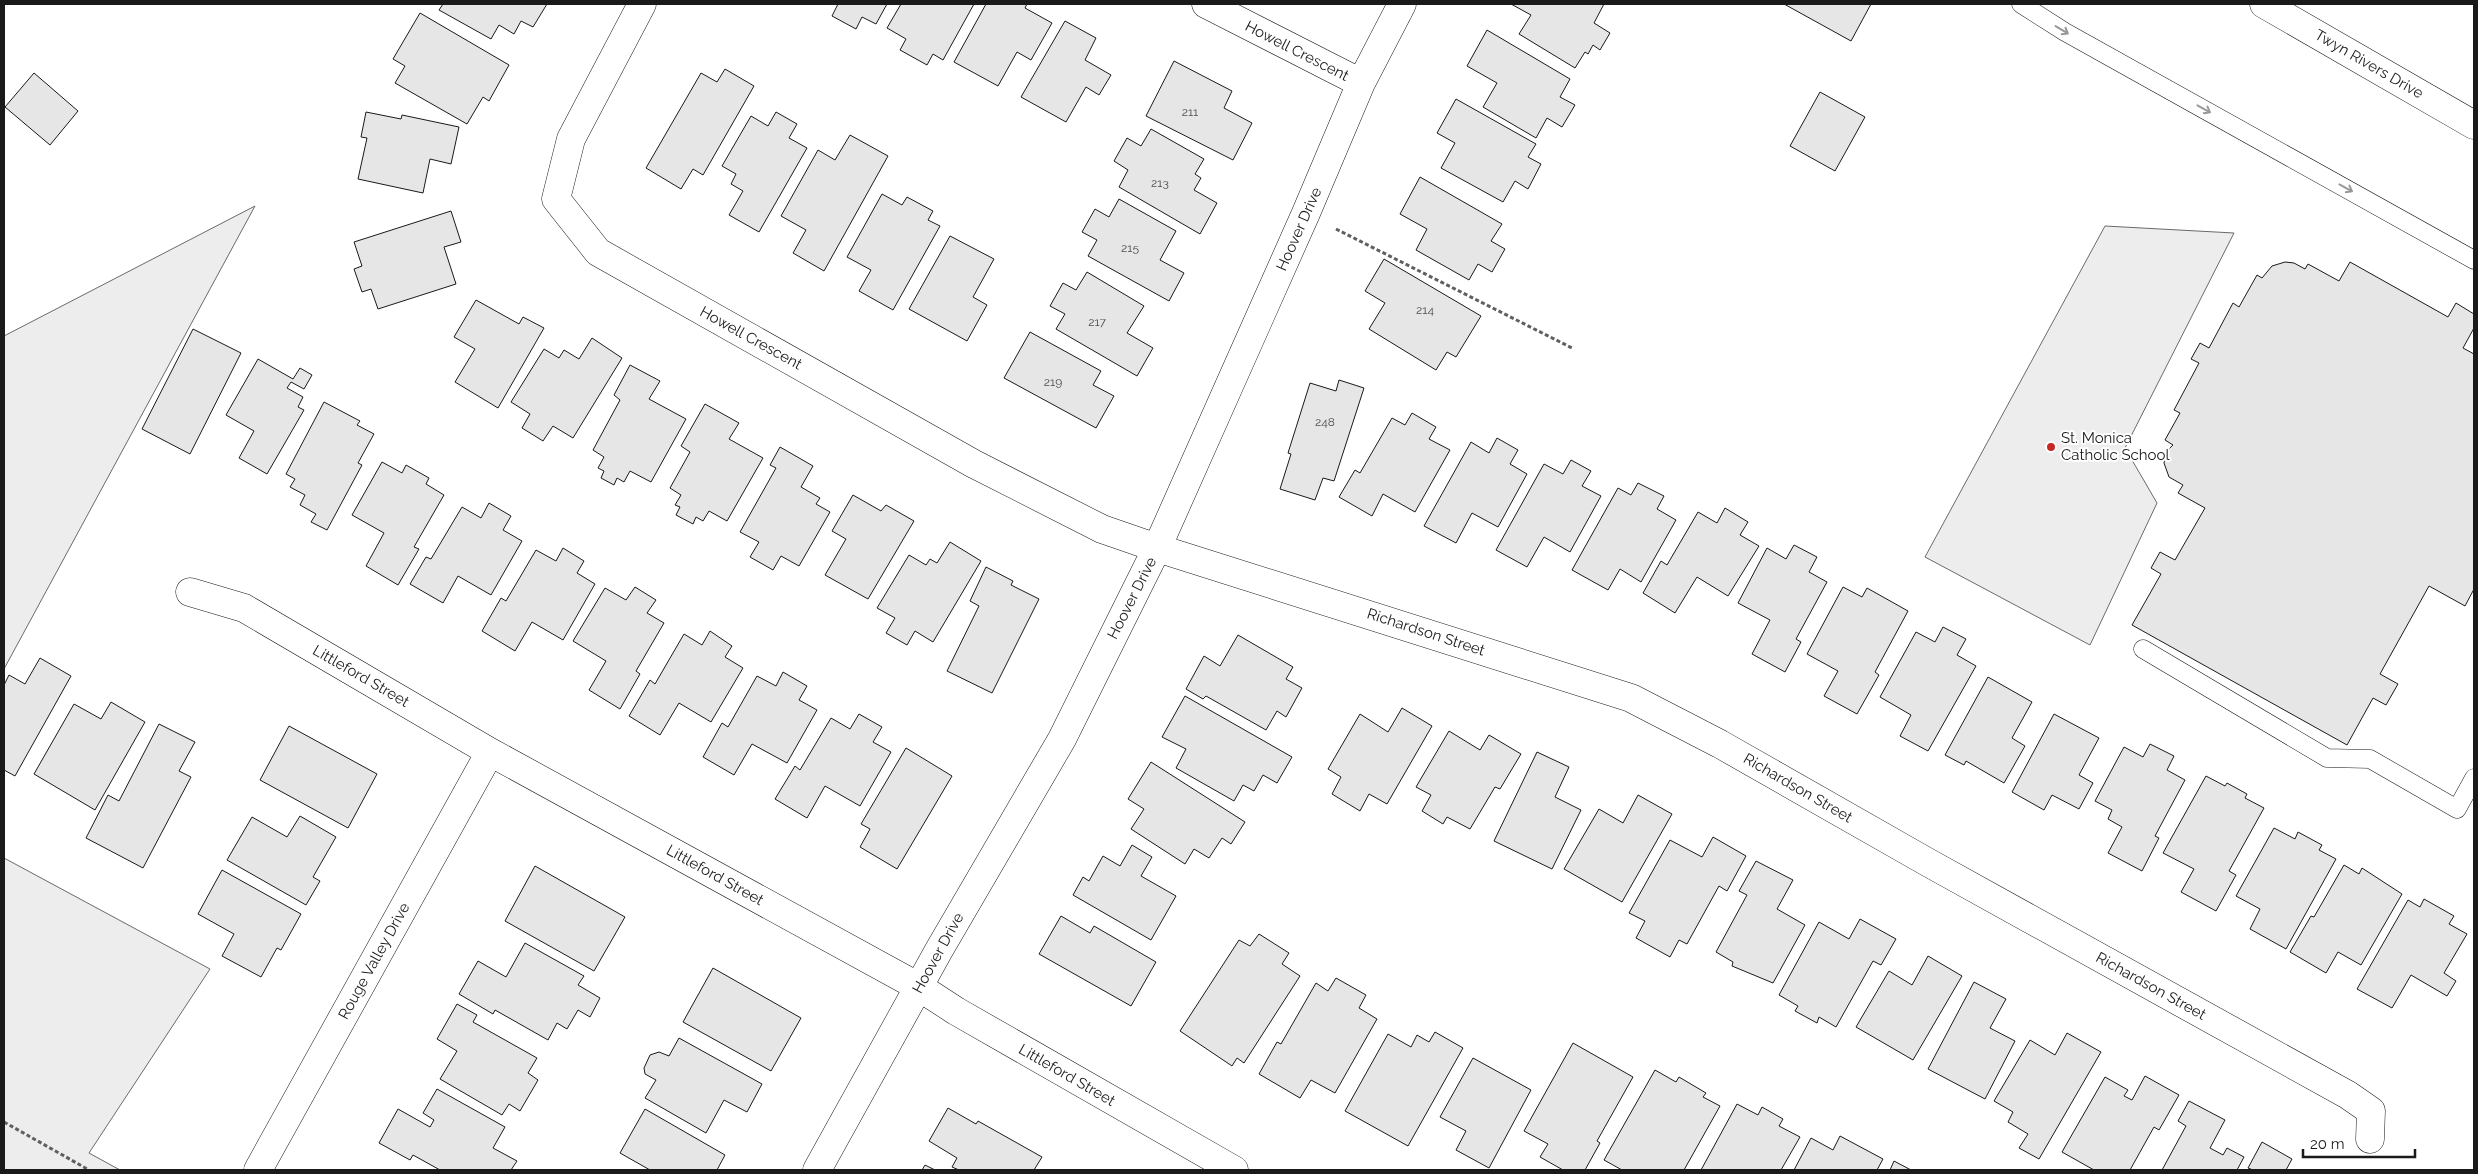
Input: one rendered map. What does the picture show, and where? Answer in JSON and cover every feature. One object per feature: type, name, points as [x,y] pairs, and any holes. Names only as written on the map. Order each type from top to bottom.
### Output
[{"type":"street","name":"Howell Crescent","points":[[642,4],[571,139],[556,199],[598,252],[974,464],[1102,529],[1158,548]]},
{"type":"street","name":"Howell Crescent","points":[[1206,4],[1361,83]]},
{"type":"street","name":"Hoover Drive","points":[[817,1170],[919,987],[1062,739],[1158,548],[1306,213],[1361,83],[1402,4]]},
{"type":"street","name":"Twyn Rivers Drive","points":[[2264,4],[2474,125]]},
{"type":"street","name":"Richardson Street","points":[[1158,548],[1631,698],[1720,744],[1929,863],[2348,1095],[2371,1112],[2370,1139]]},
{"type":"street","name":"Littleford Street","points":[[190,592],[244,608],[490,752],[919,987],[956,1011],[1234,1170]]},
{"type":"street","name":"Rouge Valley Drive","points":[[258,1170],[490,752]]},
{"type":"lane","points":[[2021,4],[2065,32],[2474,260]]},
{"type":"lane","points":[[2143,649],[2327,758],[2370,759],[2458,809],[2474,778]]},
{"type":"path","points":[[1306,213],[1572,348]]},
{"type":"path","points":[[4,1122],[89,1170]]},
{"type":"shaded area","points":[[255,206],[4,669],[4,336]]},
{"type":"shaded area","points":[[2105,226],[2234,233],[2125,448],[2157,503],[2090,645],[1925,557]]},
{"type":"shaded area","points":[[4,858],[210,969],[89,1153],[120,1170],[4,1170]]},
{"type":"building","points":[[443,4],[547,4],[533,27],[521,21],[514,34],[499,25],[491,39],[439,10]]},
{"type":"building","points":[[838,4],[887,4],[876,24],[862,17],[856,29],[832,16]]},
{"type":"building","points":[[901,4],[974,4],[943,60],[933,54],[927,65],[900,50],[906,39],[887,28]]},
{"type":"building","points":[[986,4],[1027,4],[1025,8],[1052,23],[1031,60],[1017,52],[998,86],[954,62]]},
{"type":"building","points":[[1511,4],[1604,4],[1594,23],[1610,33],[1600,50],[1593,45],[1588,54],[1585,52],[1575,68],[1519,34],[1531,15]]},
{"type":"building","points":[[1784,4],[1871,4],[1851,41]]},
{"type":"building","points":[[420,13],[509,65],[489,101],[483,97],[467,124],[395,83],[405,66],[393,59]]},
{"type":"building","points":[[1065,21],[1096,38],[1085,60],[1111,75],[1099,95],[1086,87],[1066,122],[1021,97]]},
{"type":"building","points":[[1487,30],[1570,79],[1560,97],[1575,105],[1562,127],[1547,118],[1536,138],[1483,107],[1497,83],[1467,66]]},
{"type":"building","points":[[1174,61],[1232,91],[1224,108],[1252,123],[1233,160],[1146,116]]},
{"type":"building","points":[[725,69],[754,86],[703,175],[693,169],[681,189],[646,168],[701,73],[717,82]]},
{"type":"building","points":[[34,73],[78,111],[50,145],[5,107]]},
{"type":"building","points":[[1820,92],[1865,117],[1835,171],[1790,146]]},
{"type":"building","points":[[1456,99],[1536,144],[1528,157],[1541,164],[1528,189],[1515,181],[1503,202],[1441,168],[1455,143],[1437,133]]},
{"type":"building","points":[[366,112],[401,119],[402,115],[459,127],[451,164],[430,159],[423,193],[358,179],[367,138],[361,137]]},
{"type":"building","points":[[776,112],[797,124],[789,138],[807,148],[759,232],[729,215],[743,191],[731,184],[736,174],[722,166],[751,116],[768,126]]},
{"type":"building","points":[[1151,129],[1204,159],[1195,174],[1201,178],[1194,190],[1217,203],[1200,234],[1119,187],[1128,170],[1114,161],[1127,138],[1141,146]]},
{"type":"building","points":[[850,135],[888,156],[824,271],[793,253],[806,230],[781,216],[818,150],[835,160]]},
{"type":"building","points":[[1420,177],[1502,224],[1491,241],[1505,249],[1492,272],[1478,264],[1469,280],[1416,250],[1427,229],[1400,214]]},
{"type":"building","points":[[882,194],[902,205],[907,197],[933,211],[928,220],[940,226],[893,310],[859,291],[871,270],[847,257]]},
{"type":"building","points":[[1119,199],[1176,231],[1160,260],[1184,273],[1169,301],[1088,256],[1097,240],[1082,232],[1095,209],[1109,217]]},
{"type":"building","points":[[451,211],[461,242],[444,247],[456,284],[378,309],[371,289],[362,292],[354,269],[362,266],[354,242]]},
{"type":"building","points":[[950,236],[994,259],[973,297],[987,305],[967,341],[909,309]]},
{"type":"building","points":[[1384,259],[1481,316],[1456,357],[1447,352],[1436,370],[1369,329],[1385,303],[1365,291]]},
{"type":"building","points":[[2285,262],[2294,263],[2305,269],[2308,264],[2339,281],[2350,262],[2448,317],[2456,303],[2474,314],[2474,328],[2463,348],[2474,354],[2474,589],[2465,606],[2429,586],[2380,674],[2398,684],[2386,705],[2373,698],[2347,745],[2132,625],[2161,574],[2151,568],[2160,552],[2175,560],[2205,508],[2178,493],[2183,485],[2169,477],[2164,463],[2166,452],[2173,445],[2165,440],[2180,413],[2174,410],[2199,363],[2191,359],[2200,343],[2209,348],[2233,303],[2239,307],[2257,275],[2262,278],[2272,266]]},
{"type":"building","points":[[1087,272],[1144,306],[1127,333],[1153,348],[1137,376],[1056,329],[1065,314],[1050,306],[1063,283],[1076,290]]},
{"type":"building","points":[[476,300],[519,324],[523,317],[544,328],[498,408],[455,382],[475,349],[454,337]]},
{"type":"building","points":[[193,329],[241,353],[190,454],[142,429]]},
{"type":"building","points":[[1030,332],[1101,371],[1093,385],[1114,396],[1096,428],[1004,378]]},
{"type":"building","points":[[592,338],[622,358],[573,438],[553,426],[543,441],[522,428],[530,414],[511,402],[544,349],[559,358],[564,350],[579,359]]},
{"type":"building","points":[[258,359],[293,379],[300,368],[312,375],[304,389],[291,382],[287,388],[303,397],[298,407],[304,410],[267,474],[239,458],[254,431],[226,415]]},
{"type":"building","points":[[630,365],[660,381],[649,399],[686,419],[651,482],[630,471],[624,482],[617,478],[614,485],[601,478],[604,471],[598,468],[604,457],[593,450],[620,400],[614,395]]},
{"type":"building","points":[[1339,380],[1364,388],[1334,481],[1323,478],[1315,500],[1280,489],[1291,454],[1288,453],[1310,383],[1336,391]]},
{"type":"building","points":[[324,402],[360,421],[357,425],[374,434],[358,463],[362,465],[327,530],[311,522],[316,514],[300,505],[305,495],[290,487],[295,479],[286,474]]},
{"type":"building","points":[[705,404],[739,423],[729,439],[763,458],[727,521],[709,511],[703,521],[696,517],[693,524],[676,515],[680,507],[675,505],[681,495],[670,488],[690,452],[681,446]]},
{"type":"building","points":[[1412,413],[1436,427],[1429,439],[1450,450],[1415,512],[1383,494],[1372,516],[1339,497],[1355,470],[1360,473],[1392,418],[1405,425]]},
{"type":"building","points":[[1497,438],[1518,450],[1510,464],[1527,474],[1498,527],[1472,513],[1456,543],[1424,526],[1471,442],[1489,453]]},
{"type":"building","points":[[780,447],[813,466],[801,487],[820,498],[816,504],[830,512],[799,566],[781,556],[773,570],[750,557],[759,542],[740,532],[776,468],[770,465]]},
{"type":"building","points":[[1571,460],[1591,471],[1582,486],[1601,496],[1570,552],[1544,537],[1527,567],[1496,550],[1544,464],[1563,474]]},
{"type":"building","points":[[382,462],[402,473],[406,465],[429,478],[426,484],[444,495],[414,547],[419,549],[398,585],[366,566],[384,533],[352,515]]},
{"type":"building","points":[[1638,483],[1664,496],[1657,509],[1676,520],[1641,582],[1620,569],[1608,590],[1572,570],[1618,488],[1631,495]]},
{"type":"building","points":[[853,495],[881,511],[886,505],[914,521],[868,599],[825,575],[846,539],[832,531]]},
{"type":"building","points":[[489,503],[511,516],[503,530],[522,541],[491,595],[458,576],[443,603],[410,584],[426,557],[431,559],[462,507],[481,518]]},
{"type":"building","points":[[1725,508],[1748,522],[1740,535],[1759,546],[1728,596],[1697,577],[1675,613],[1643,593],[1661,561],[1667,565],[1698,512],[1717,523]]},
{"type":"building","points":[[950,542],[981,561],[933,642],[915,631],[907,645],[886,633],[895,618],[877,608],[909,555],[926,565],[930,559],[937,563]]},
{"type":"building","points":[[1794,545],[1817,557],[1809,572],[1827,582],[1796,639],[1801,642],[1785,672],[1752,654],[1770,620],[1738,603],[1767,548],[1786,559]]},
{"type":"building","points":[[563,548],[584,561],[577,573],[595,584],[563,640],[532,622],[515,651],[482,631],[501,598],[506,601],[536,550],[556,561]]},
{"type":"building","points":[[986,567],[1013,581],[1011,585],[1039,599],[992,693],[947,671],[979,606],[970,601]]},
{"type":"building","points":[[635,587],[656,600],[647,613],[664,623],[636,671],[640,674],[620,709],[589,690],[606,661],[573,641],[605,588],[626,600]]},
{"type":"building","points":[[1843,587],[1862,597],[1867,588],[1908,611],[1875,672],[1879,675],[1857,714],[1824,696],[1838,671],[1807,654]]},
{"type":"building","points":[[1943,627],[1966,639],[1957,655],[1976,666],[1928,751],[1900,736],[1911,715],[1880,697],[1916,632],[1935,642]]},
{"type":"building","points":[[710,631],[732,646],[725,657],[743,668],[711,722],[679,703],[660,735],[629,716],[650,680],[655,684],[684,634],[702,645]]},
{"type":"building","points":[[1238,635],[1293,667],[1286,679],[1302,688],[1286,717],[1277,711],[1266,730],[1206,696],[1203,699],[1186,689],[1204,656],[1220,666]]},
{"type":"building","points":[[40,658],[71,676],[15,776],[4,770],[4,685],[9,675],[25,684]]},
{"type":"building","points":[[783,672],[807,686],[799,700],[817,710],[787,763],[752,744],[734,775],[703,757],[722,723],[728,727],[757,676],[776,686]]},
{"type":"building","points":[[1988,677],[2032,702],[2012,738],[2025,746],[2004,783],[1966,761],[1964,765],[1945,755]]},
{"type":"building","points":[[1185,696],[1292,757],[1277,783],[1263,775],[1254,791],[1243,785],[1234,801],[1176,768],[1186,749],[1162,737]]},
{"type":"building","points":[[111,702],[145,722],[95,810],[34,774],[74,704],[101,719]]},
{"type":"building","points":[[1402,708],[1432,726],[1387,804],[1369,794],[1360,811],[1332,794],[1341,777],[1328,769],[1360,714],[1388,732]]},
{"type":"building","points":[[859,714],[882,727],[873,742],[891,752],[860,806],[825,786],[807,818],[775,799],[795,766],[800,770],[831,718],[850,729]]},
{"type":"building","points":[[2054,714],[2099,738],[2079,775],[2093,783],[2079,809],[2052,795],[2044,810],[2012,792]]},
{"type":"building","points":[[159,724],[195,742],[179,771],[191,777],[143,868],[86,838],[108,795],[119,801]]},
{"type":"building","points":[[289,726],[377,774],[348,828],[260,780]]},
{"type":"building","points":[[1449,731],[1480,750],[1489,735],[1521,754],[1500,789],[1495,787],[1470,829],[1447,817],[1443,824],[1422,811],[1431,795],[1416,787]]},
{"type":"building","points":[[2150,744],[2174,756],[2167,770],[2185,780],[2155,836],[2159,838],[2142,871],[2108,853],[2122,827],[2108,819],[2112,810],[2095,801],[2124,747],[2143,757]]},
{"type":"building","points":[[906,748],[952,776],[897,869],[860,847],[870,829],[861,824]]},
{"type":"building","points":[[1537,752],[1569,767],[1555,797],[1581,810],[1552,869],[1494,841]]},
{"type":"building","points":[[1151,762],[1245,822],[1231,844],[1222,838],[1209,858],[1194,849],[1185,864],[1131,829],[1144,809],[1128,799]]},
{"type":"building","points":[[2206,776],[2225,786],[2227,783],[2247,794],[2245,798],[2264,808],[2229,871],[2236,875],[2216,911],[2181,892],[2194,869],[2163,853]]},
{"type":"building","points":[[1638,795],[1672,814],[1622,902],[1564,869],[1599,809],[1623,823]]},
{"type":"building","points":[[300,816],[336,837],[313,877],[320,881],[306,905],[227,860],[252,817],[287,837]]},
{"type":"building","points":[[2274,828],[2295,839],[2298,832],[2322,845],[2319,850],[2336,859],[2286,949],[2250,929],[2260,909],[2236,896]]},
{"type":"building","points":[[1713,837],[1746,856],[1727,891],[1719,886],[1687,944],[1679,940],[1670,957],[1636,938],[1645,921],[1629,913],[1670,840],[1702,857]]},
{"type":"building","points":[[1132,845],[1152,857],[1141,876],[1176,896],[1151,940],[1073,895],[1083,877],[1089,881],[1103,856],[1120,866]]},
{"type":"building","points":[[1756,861],[1793,880],[1777,909],[1805,925],[1773,983],[1732,966],[1733,962],[1716,952],[1747,895],[1739,891]]},
{"type":"building","points":[[2344,865],[2359,874],[2362,868],[2402,894],[2361,965],[2338,952],[2326,973],[2290,952],[2311,916],[2314,917]]},
{"type":"building","points":[[535,866],[625,917],[594,971],[505,921]]},
{"type":"building","points":[[222,870],[301,914],[281,950],[277,948],[261,977],[222,956],[234,934],[198,914]]},
{"type":"building","points":[[2424,899],[2454,916],[2449,924],[2467,934],[2444,973],[2456,981],[2447,996],[2411,975],[2392,1008],[2357,989],[2408,900],[2420,907]]},
{"type":"building","points":[[1061,916],[1090,933],[1094,926],[1156,962],[1131,1006],[1039,954]]},
{"type":"building","points":[[1860,919],[1896,939],[1881,965],[1873,961],[1836,1027],[1819,1017],[1817,1023],[1795,1011],[1798,1006],[1779,995],[1819,922],[1849,939]]},
{"type":"building","points":[[1259,934],[1289,953],[1282,964],[1300,976],[1244,1063],[1237,1058],[1232,1066],[1180,1031],[1239,940],[1250,946]]},
{"type":"building","points":[[525,943],[584,976],[578,985],[600,998],[590,1017],[578,1010],[567,1029],[557,1023],[548,1040],[495,1010],[493,1014],[459,994],[478,961],[506,977]]},
{"type":"building","points":[[1928,956],[1962,976],[1913,1060],[1856,1027],[1889,971],[1912,985]]},
{"type":"building","points":[[713,968],[801,1018],[771,1071],[683,1022]]},
{"type":"building","points":[[1336,978],[1366,995],[1359,1008],[1377,1019],[1335,1093],[1311,1080],[1300,1098],[1259,1074],[1277,1042],[1281,1044],[1316,983],[1328,991]]},
{"type":"building","points":[[1974,982],[2006,999],[1990,1028],[2015,1041],[1985,1099],[1928,1069]]},
{"type":"building","points":[[457,1004],[477,1015],[473,1022],[537,1058],[528,1073],[538,1080],[520,1111],[509,1104],[502,1115],[440,1079],[457,1051],[437,1039]]},
{"type":"building","points":[[1435,1032],[1463,1048],[1408,1146],[1345,1111],[1388,1034],[1411,1047],[1417,1035],[1429,1042]]},
{"type":"building","points":[[2067,1033],[2101,1052],[2039,1159],[2019,1148],[2028,1134],[2008,1122],[2013,1112],[1994,1101],[2030,1040],[2055,1055]]},
{"type":"building","points":[[679,1038],[762,1084],[747,1112],[724,1100],[706,1133],[645,1098],[656,1080],[645,1074],[644,1068],[650,1055],[659,1052],[669,1056]]},
{"type":"building","points":[[1573,1043],[1633,1077],[1597,1141],[1600,1143],[1585,1170],[1563,1170],[1540,1157],[1548,1144],[1524,1131]]},
{"type":"building","points":[[1473,1058],[1531,1090],[1489,1168],[1456,1150],[1466,1131],[1440,1117]]},
{"type":"building","points":[[1655,1070],[1676,1082],[1679,1077],[1706,1093],[1703,1097],[1720,1106],[1684,1170],[1622,1170],[1604,1160]]},
{"type":"building","points":[[2145,1076],[2179,1095],[2159,1130],[2154,1127],[2130,1170],[2094,1170],[2062,1152],[2105,1077],[2128,1090],[2124,1096],[2132,1100]]},
{"type":"building","points":[[437,1089],[505,1127],[493,1148],[517,1161],[511,1170],[440,1170],[413,1155],[410,1160],[379,1143],[398,1109],[430,1127],[434,1120],[423,1113]]},
{"type":"building","points":[[2189,1101],[2225,1120],[2210,1148],[2223,1155],[2227,1148],[2244,1157],[2237,1170],[2162,1170],[2186,1126],[2178,1121]]},
{"type":"building","points":[[1737,1104],[1758,1115],[1762,1107],[1783,1119],[1779,1126],[1800,1137],[1781,1170],[1701,1170]]},
{"type":"building","points":[[948,1108],[976,1124],[978,1121],[1042,1157],[1034,1170],[959,1170],[952,1167],[957,1158],[929,1141]]},
{"type":"building","points":[[645,1109],[725,1155],[717,1170],[650,1170],[620,1153]]},
{"type":"building","points":[[1840,1136],[1883,1159],[1877,1170],[1794,1170],[1811,1138],[1833,1150]]},
{"type":"building","points":[[2262,1142],[2292,1159],[2286,1170],[2253,1170],[2248,1168]]},
{"type":"building","points":[[1894,1161],[1911,1170],[1890,1170]]},
{"type":"building","points":[[925,1165],[935,1170],[922,1170]]},
{"type":"place","name":"St. Monica Catholic School","points":[[2051,447]]}]
